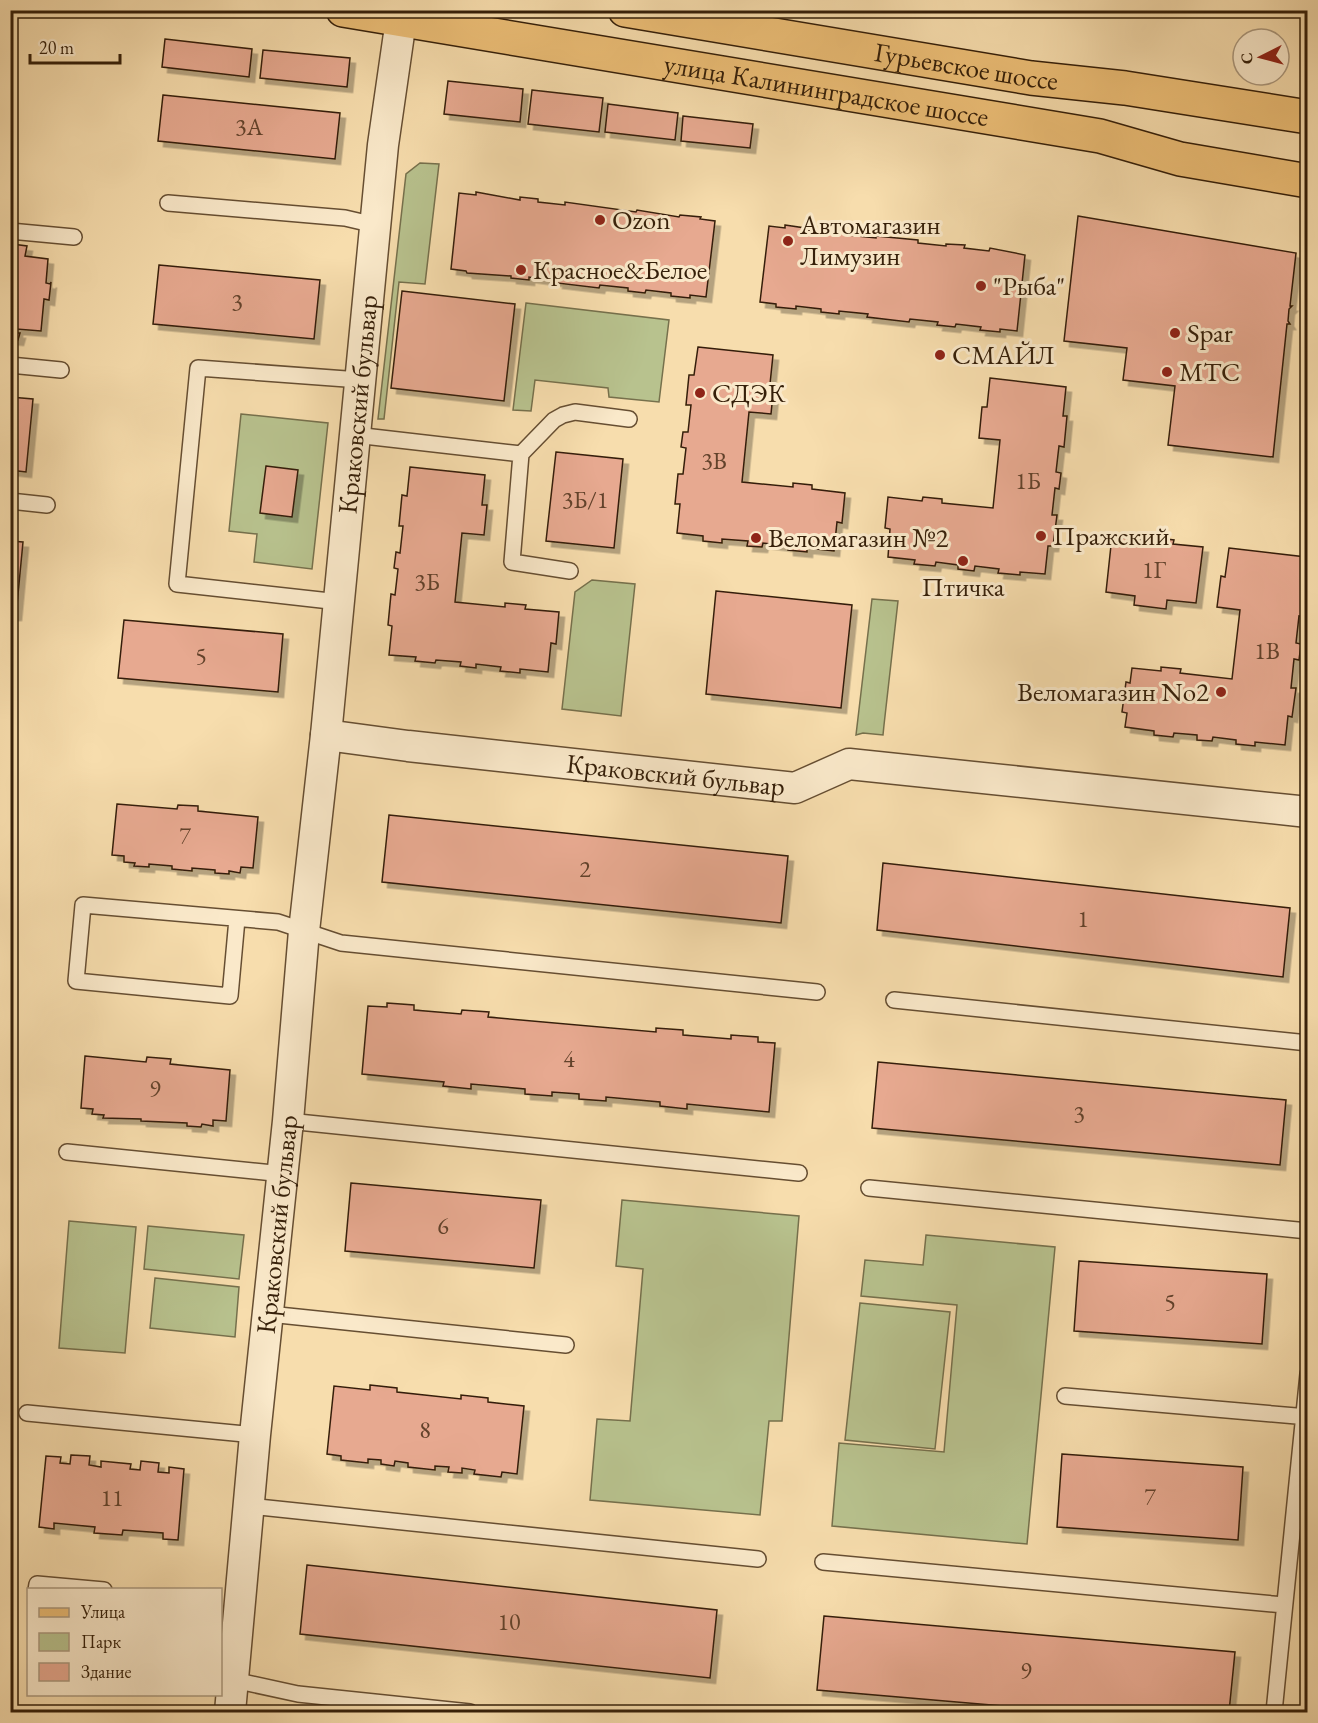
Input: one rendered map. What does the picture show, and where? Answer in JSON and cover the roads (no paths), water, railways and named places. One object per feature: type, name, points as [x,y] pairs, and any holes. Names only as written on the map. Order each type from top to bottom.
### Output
[{"type":"main road","name":"улица Калининградское шоссе","points":[[343,10],[1100,136],[1180,159],[1308,181]]},
{"type":"main road","name":"Гурьевское шоссе","points":[[626,10],[1031,78],[1125,88],[1308,117]]},
{"type":"street","name":"Краковский бульвар","points":[[231,1713],[227,1679],[249,1506],[269,1314],[304,930],[326,735],[383,145],[401,20]]},
{"type":"street","name":"Краковский бульвар","points":[[326,735],[420,748],[795,788],[849,764],[1308,813]]},
{"type":"lane","points":[[168,203],[345,218],[375,225]]},
{"type":"lane","points":[[10,231],[74,237]]},
{"type":"lane","points":[[10,365],[61,370]]},
{"type":"lane","points":[[339,602],[177,584],[178,572],[198,368],[360,380]]},
{"type":"lane","points":[[570,571],[512,562],[521,453],[562,415],[575,412],[629,419]]},
{"type":"lane","points":[[355,435],[521,453]]},
{"type":"lane","points":[[10,501],[47,504]]},
{"type":"lane","points":[[237,920],[230,996],[76,981],[83,905],[278,922],[341,943],[818,992]]},
{"type":"lane","points":[[894,1000],[1308,1043]]},
{"type":"lane","points":[[288,1120],[799,1173]]},
{"type":"lane","points":[[67,1152],[283,1174]]},
{"type":"lane","points":[[869,1188],[1308,1231]]},
{"type":"lane","points":[[269,1314],[566,1346]]},
{"type":"lane","points":[[1274,1713],[1308,1374]]},
{"type":"lane","points":[[1065,1396],[1305,1417]]},
{"type":"lane","points":[[27,1413],[255,1435]]},
{"type":"lane","points":[[249,1506],[758,1559]]},
{"type":"lane","points":[[823,1562],[1284,1605]]},
{"type":"lane","points":[[36,1588],[37,1584],[82,1588]]},
{"type":"lane","points":[[227,1679],[298,1694],[470,1713]]},
{"type":"place","name":"Ozon","points":[[600,220]]},
{"type":"place","name":"Автомагазин Лимузин","points":[[788,241]]},
{"type":"place","name":"Красное&Белое","points":[[521,270]]},
{"type":"place","name":"\"Рыба\"","points":[[981,286]]},
{"type":"place","name":"Spar","points":[[1175,333]]},
{"type":"place","name":"СМАЙЛ","points":[[940,355]]},
{"type":"place","name":"МТС","points":[[1167,372]]},
{"type":"place","name":"СДЭК","points":[[700,393]]},
{"type":"place","name":"Пражский","points":[[1041,536]]},
{"type":"place","name":"Веломагазин №2","points":[[756,538]]},
{"type":"place","name":"Птичка","points":[[963,561]]},
{"type":"place","name":"Веломагазин No2","points":[[1221,692]]}]
